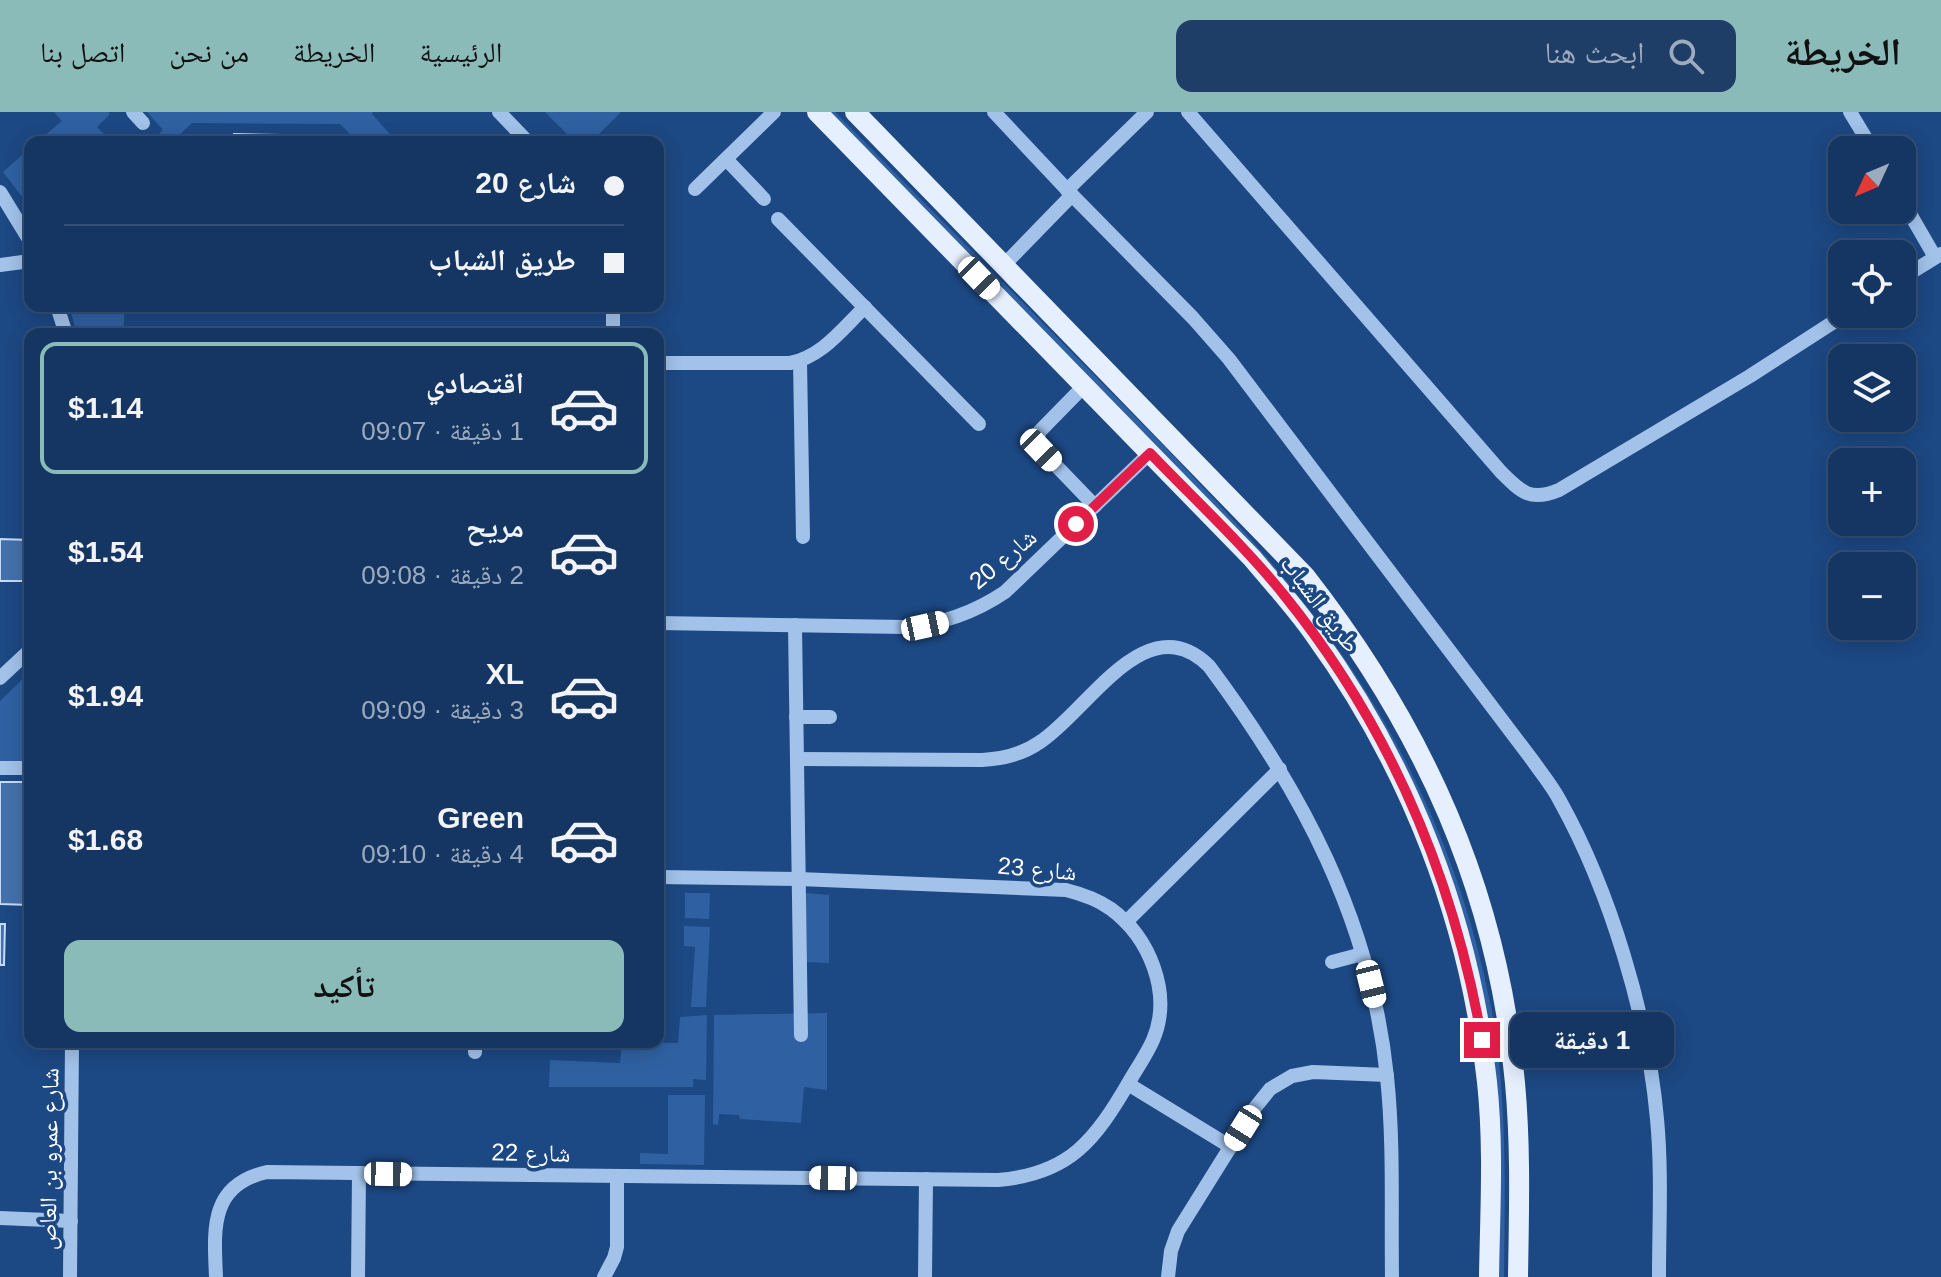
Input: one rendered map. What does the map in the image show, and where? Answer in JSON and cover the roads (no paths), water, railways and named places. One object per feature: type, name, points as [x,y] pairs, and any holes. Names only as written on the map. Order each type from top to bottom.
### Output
[{"type":"main road","name":"طريق الشباب","points":[[817,112],[1252,558],[1313,632],[1365,712],[1410,797],[1426,836],[1458,930],[1475,998],[1491,1124],[1489,1277]]},
{"type":"main road","name":"طريق الشباب","points":[[855,112],[1305,576],[1362,652],[1410,733],[1432,776],[1467,864],[1489,935],[1502,993],[1518,1126],[1518,1277]]},
{"type":"street","points":[[499,112],[522,136]]},
{"type":"street","points":[[695,189],[774,112]]},
{"type":"street","points":[[994,112],[1193,318],[1238,371],[1559,798],[1579,836],[1614,924],[1651,1069],[1658,1120],[1659,1277]]},
{"type":"street","points":[[1003,266],[1147,112]]},
{"type":"street","points":[[1188,112],[1501,472],[1526,494],[1543,496],[1559,490],[1828,326]]},
{"type":"street","points":[[1850,112],[1865,136]]},
{"type":"street","points":[[726,159],[764,199]]},
{"type":"street","points":[[0,192],[24,231]]},
{"type":"street","points":[[778,219],[979,424]]},
{"type":"street","points":[[1916,222],[1938,256],[1916,269]]},
{"type":"street","points":[[0,265],[24,262]]},
{"type":"street","points":[[664,363],[800,361],[820,351],[865,307]]},
{"type":"street","points":[[800,361],[803,537]]},
{"type":"street","points":[[1084,386],[1037,437],[1041,450],[1095,506]]},
{"type":"street","name":"شارع 20","points":[[664,623],[905,627],[925,626],[961,616],[1005,592],[1150,453]]},
{"type":"street","points":[[795,625],[801,1035]]},
{"type":"street","points":[[797,759],[995,759],[1019,753],[1054,732],[1135,656],[1164,647],[1184,649],[1202,659],[1280,769],[1313,829],[1343,896],[1362,954],[1375,1002],[1387,1075],[1392,1149],[1392,1277]]},
{"type":"street","points":[[0,678],[24,656]]},
{"type":"street","points":[[796,717],[830,717]]},
{"type":"street","points":[[0,768],[24,768]]},
{"type":"street","points":[[1126,922],[1280,769]]},
{"type":"street","name":"شارع 23","points":[[664,877],[799,879],[1066,890],[1096,900],[1126,922],[1142,942],[1155,971],[1160,998],[1157,1026],[1128,1084],[1091,1140],[1054,1166],[1013,1179],[926,1179]]},
{"type":"street","points":[[1332,962],[1362,954]]},
{"type":"street","name":"شارع عمرو بن العاص","points":[[70,1277],[72,1048]]},
{"type":"street","points":[[1168,1277],[1171,1251],[1178,1231],[1261,1099],[1280,1082],[1313,1072],[1387,1075]]},
{"type":"street","points":[[1128,1084],[1231,1147]]},
{"type":"street","name":"شارع 22","points":[[216,1277],[214,1230],[226,1198],[241,1183],[267,1172],[926,1179]]},
{"type":"street","points":[[358,1277],[359,1173]]},
{"type":"street","points":[[604,1277],[617,1247],[617,1176]]},
{"type":"street","points":[[925,1277],[926,1179]]},
{"type":"street","points":[[0,1218],[71,1221]]}]
